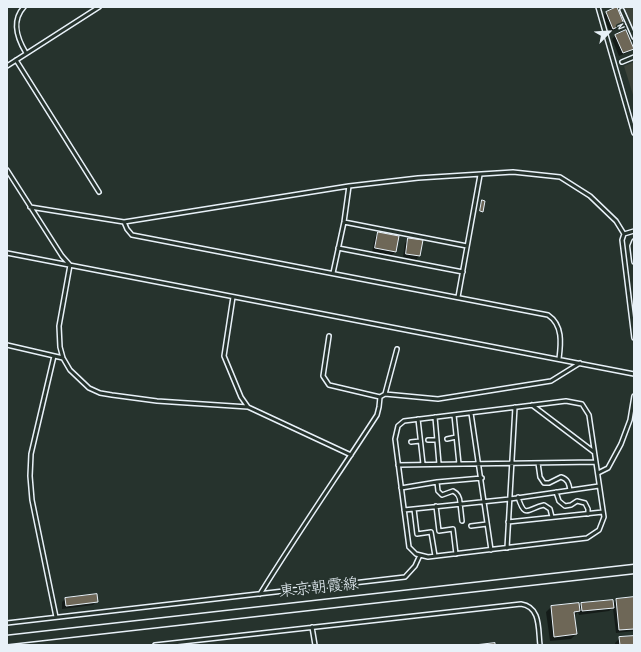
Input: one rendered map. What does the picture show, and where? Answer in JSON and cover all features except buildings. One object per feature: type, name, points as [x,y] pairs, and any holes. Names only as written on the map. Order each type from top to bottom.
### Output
[{"type":"main road","name":"東京朝霞線","points":[[7,640],[634,569]]},
{"type":"lane","points":[[24,7],[18,13],[16,24],[17,36],[26,53]]},
{"type":"lane","points":[[7,66],[99,7]]},
{"type":"lane","points":[[598,7],[634,133]]},
{"type":"lane","points":[[622,10],[634,37]]},
{"type":"lane","points":[[622,62],[634,58]]},
{"type":"lane","points":[[16,60],[99,192]]},
{"type":"lane","points":[[7,170],[62,256],[70,265]]},
{"type":"lane","points":[[30,207],[124,222],[349,186],[418,178],[513,172],[560,177],[590,196],[616,221],[624,234]]},
{"type":"lane","points":[[458,297],[480,174]]},
{"type":"lane","points":[[333,273],[344,222],[349,186]]},
{"type":"lane","points":[[124,222],[132,235],[548,315],[553,318],[558,326],[561,338],[559,360]]},
{"type":"lane","points":[[344,222],[467,246]]},
{"type":"lane","points":[[624,234],[634,231]]},
{"type":"lane","points":[[624,234],[622,240],[634,338]]},
{"type":"lane","points":[[634,241],[632,246],[634,262]]},
{"type":"lane","points":[[338,248],[463,272]]},
{"type":"lane","points":[[7,253],[233,297],[404,328],[634,374]]},
{"type":"lane","points":[[70,265],[60,326],[60,347],[63,358],[70,370],[89,388],[112,395],[157,401],[248,407],[351,455]]},
{"type":"lane","points":[[233,297],[224,356],[241,397],[248,407]]},
{"type":"lane","points":[[329,336],[323,376],[328,386],[380,397],[385,394],[438,399],[551,381],[580,363]]},
{"type":"lane","points":[[7,344],[63,358]]},
{"type":"lane","points":[[385,394],[398,349]]},
{"type":"lane","points":[[54,356],[31,454],[30,476],[32,500],[56,617]]},
{"type":"lane","points":[[598,473],[608,468],[621,444],[630,420],[634,396]]},
{"type":"lane","points":[[260,594],[377,415],[380,397]]},
{"type":"lane","points":[[566,401],[582,404],[589,415],[598,473],[604,517],[599,530],[587,538],[428,557],[416,554],[409,547],[395,439],[398,426],[404,421],[566,401]]},
{"type":"lane","points":[[532,405],[594,452]]},
{"type":"lane","points":[[507,548],[515,407]]},
{"type":"lane","points":[[472,413],[491,550]]},
{"type":"lane","points":[[454,415],[459,464]]},
{"type":"lane","points":[[434,417],[439,464]]},
{"type":"lane","points":[[418,419],[423,464]]},
{"type":"lane","points":[[447,439],[456,438]]},
{"type":"lane","points":[[428,440],[437,440]]},
{"type":"lane","points":[[411,442],[420,441]]},
{"type":"lane","points":[[398,464],[596,462]]},
{"type":"lane","points":[[538,463],[540,477],[544,484],[561,477],[566,479],[570,485],[570,490]]},
{"type":"lane","points":[[401,488],[436,482],[482,478]]},
{"type":"lane","points":[[436,482],[438,491],[442,495],[453,491],[458,494],[460,499],[462,521]]},
{"type":"lane","points":[[404,510],[510,499],[599,486]]},
{"type":"lane","points":[[556,492],[559,501],[565,506],[571,505],[577,501],[585,503],[588,509],[588,514]]},
{"type":"lane","points":[[518,498],[520,505],[524,510],[531,511],[544,505],[550,509],[552,517]]},
{"type":"lane","points":[[436,506],[439,531],[453,529],[456,554]]},
{"type":"lane","points":[[414,509],[417,534],[431,532],[435,556]]},
{"type":"lane","points":[[508,522],[603,512]]},
{"type":"lane","points":[[472,526],[488,524]]},
{"type":"lane","points":[[7,623],[405,577],[415,566],[420,555]]},
{"type":"lane","points":[[155,645],[312,626],[520,604],[530,608],[537,616],[540,645]]},
{"type":"lane","points":[[312,626],[315,645]]},
{"type":"shaded area","points":[[624,7],[634,7],[634,29]]},
{"type":"shaded area","points":[[634,62],[634,98],[624,66]]}]
